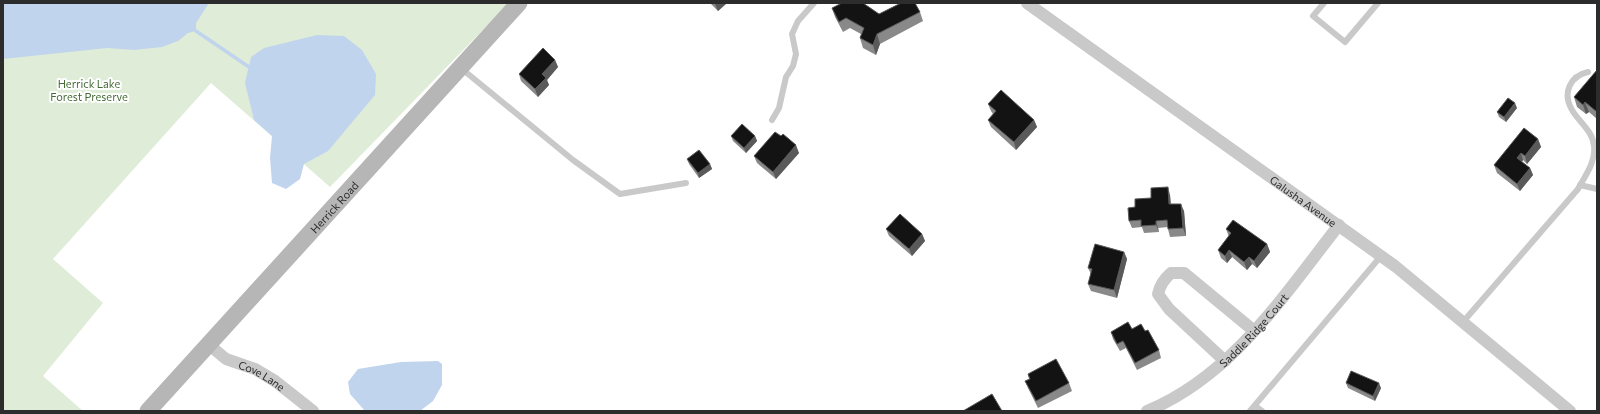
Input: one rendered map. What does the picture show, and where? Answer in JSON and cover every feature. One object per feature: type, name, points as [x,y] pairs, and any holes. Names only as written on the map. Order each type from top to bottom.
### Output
[{"type":"street","name":"Herrick Road","points":[[148,411],[519,3]]},
{"type":"street","name":"Galusha Avenue","points":[[1027,3],[1339,225],[1463,322],[1570,411]]},
{"type":"street","name":"Saddle Ridge Court","points":[[1147,411],[1194,386],[1225,361],[1277,303],[1339,225]]},
{"type":"street","points":[[1225,361],[1169,309],[1158,294],[1160,286],[1167,276],[1171,273],[1184,273],[1253,330]]},
{"type":"street","name":"Cove Lane","points":[[208,344],[226,359],[255,369],[275,381],[313,411]]},
{"type":"lane","points":[[772,120],[779,108],[786,77],[793,66],[796,54],[792,34],[798,21],[814,3]]},
{"type":"lane","points":[[1324,3],[1313,16],[1345,42],[1378,3]]},
{"type":"lane","points":[[460,68],[573,160],[620,194],[686,183]]},
{"type":"lane","points":[[1463,322],[1580,185],[1588,172],[1595,147],[1589,132],[1571,109],[1568,96],[1568,86],[1574,77],[1588,72]]},
{"type":"lane","points":[[1580,185],[1597,189]]},
{"type":"lane","points":[[1250,411],[1380,256]]},
{"type":"lane","points":[[1255,406],[1262,411]]},
{"type":"green space","name":"Herrick Lake Forest Preserve","points":[[3,3],[509,3],[330,187],[211,83],[53,259],[103,303],[43,376],[83,411],[3,411]]},
{"type":"water","points":[[3,3],[209,3],[196,23],[196,31],[188,33],[178,41],[162,47],[134,50],[107,48],[3,59]]},
{"type":"water","points":[[317,35],[344,36],[362,50],[376,74],[375,95],[328,151],[304,164],[300,179],[286,189],[272,183],[270,158],[272,136],[254,120],[245,83],[251,57],[264,48]]},
{"type":"water","points":[[438,361],[442,364],[442,385],[433,401],[420,411],[365,411],[350,394],[348,382],[358,369],[401,362]]},
{"type":"building","points":[[842,3],[863,3],[879,14],[901,3],[915,3],[920,12],[877,34],[873,45],[860,38],[864,28],[846,18],[839,22],[832,8]]},
{"type":"building","points":[[543,48],[555,60],[542,74],[546,78],[535,89],[519,74]]},
{"type":"building","points":[[1597,70],[1597,112],[1585,102],[1583,105],[1574,97]]},
{"type":"building","points":[[1001,90],[1034,120],[1014,142],[988,120],[996,111],[988,104]]},
{"type":"building","points":[[1508,98],[1515,103],[1504,117],[1497,112]]},
{"type":"building","points":[[742,124],[755,136],[744,148],[731,136]]},
{"type":"building","points":[[1524,128],[1538,139],[1525,156],[1521,153],[1517,158],[1530,168],[1517,184],[1494,165]]},
{"type":"building","points":[[775,132],[781,136],[783,134],[796,145],[773,172],[754,156]]},
{"type":"building","points":[[699,150],[710,164],[698,173],[687,159]]},
{"type":"building","points":[[1168,187],[1169,204],[1181,204],[1183,228],[1168,229],[1167,220],[1156,221],[1156,225],[1141,226],[1141,220],[1129,221],[1128,208],[1135,207],[1135,199],[1151,198],[1151,188]]},
{"type":"building","points":[[900,214],[922,234],[909,249],[886,229]]},
{"type":"building","points":[[1233,220],[1267,244],[1254,261],[1249,257],[1244,262],[1229,250],[1225,256],[1218,250],[1231,233],[1226,229]]},
{"type":"building","points":[[1095,244],[1124,252],[1114,290],[1088,284],[1092,269],[1088,268]]},
{"type":"building","points":[[1128,322],[1132,329],[1141,324],[1145,331],[1148,330],[1159,350],[1135,363],[1123,341],[1117,344],[1111,332]]},
{"type":"building","points":[[1056,359],[1069,383],[1036,401],[1025,381],[1030,379],[1028,374]]},
{"type":"building","points":[[1351,371],[1379,383],[1373,396],[1346,383]]},
{"type":"building","points":[[992,394],[1002,411],[963,411]]},
{"type":"waterway","points":[[196,31],[249,67]]}]
